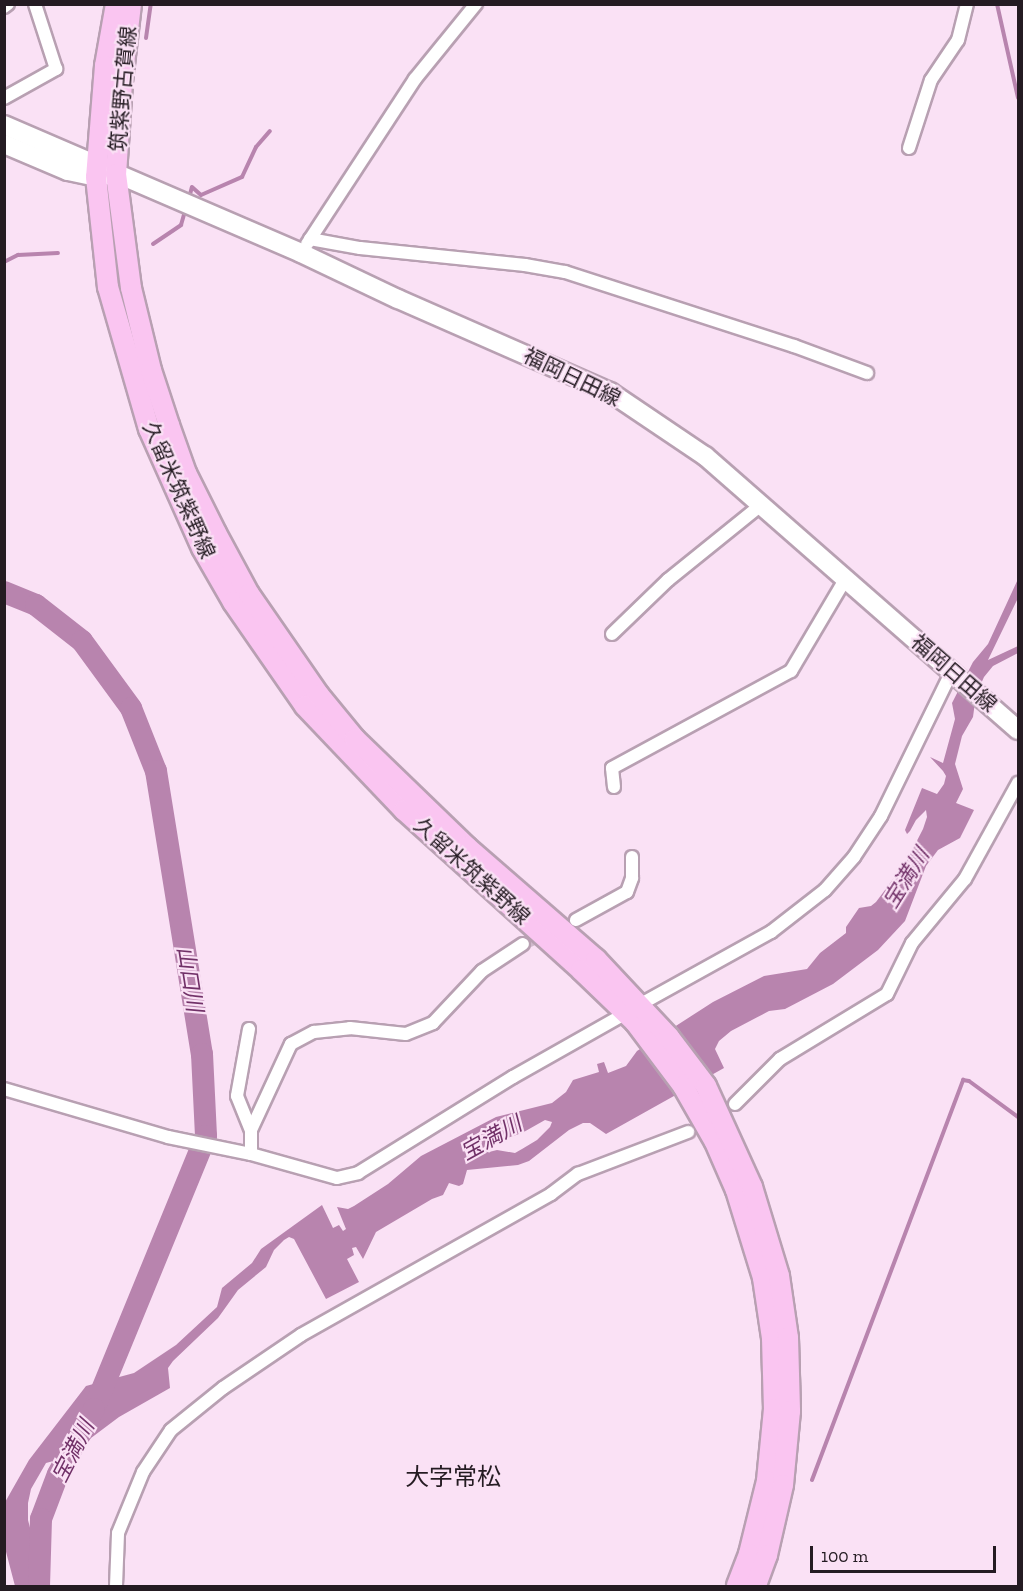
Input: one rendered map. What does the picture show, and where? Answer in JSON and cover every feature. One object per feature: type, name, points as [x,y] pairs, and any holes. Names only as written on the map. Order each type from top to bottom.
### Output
[{"type":"main road","name":"筑紫野古賀線","points":[[96,171],[105,66],[116,4]]},
{"type":"main road","name":"筑紫野古賀線","points":[[116,174],[122,82],[131,4]]},
{"type":"main road","name":"福岡日田線","points":[[4,125],[96,171]]},
{"type":"main road","name":"福岡日田線","points":[[4,144],[68,171],[116,174],[306,246],[398,299],[610,392],[705,456],[1018,730]]},
{"type":"main road","name":"久留米筑紫野線","points":[[96,171],[108,287],[149,429],[202,548],[233,602],[305,706],[404,810],[637,1013]]},
{"type":"main road","name":"久留米筑紫野線","points":[[116,174],[131,288],[151,370],[186,473],[249,594],[319,695],[355,739],[467,847],[596,959],[692,1082],[731,1137],[752,1187],[779,1276],[788,1338],[790,1411],[783,1485],[767,1555],[756,1587]]},
{"type":"main road","name":"久留米筑紫野線","points":[[692,1082],[736,1190],[763,1278],[772,1338],[774,1409],[767,1481],[737,1587]]},
{"type":"street","points":[[4,98],[56,69],[35,4]]},
{"type":"street","points":[[306,246],[415,79],[476,4]]},
{"type":"street","points":[[909,148],[931,80],[958,40],[967,4]]},
{"type":"street","points":[[306,246],[360,248],[525,265],[565,272],[794,346],[867,373]]},
{"type":"street","points":[[612,634],[668,580],[761,505]]},
{"type":"street","points":[[614,786],[612,768],[791,671],[846,578]]},
{"type":"street","points":[[4,1089],[168,1137],[248,1154],[337,1178],[358,1173],[513,1077],[637,1013],[771,932],[825,890],[854,857],[881,816],[956,674]]},
{"type":"street","points":[[735,1104],[780,1059],[887,994],[912,943],[965,879],[1018,783]]},
{"type":"street","points":[[576,920],[627,892],[632,878],[632,856]]},
{"type":"street","points":[[248,1154],[251,1130],[291,1044],[314,1032],[350,1028],[406,1034],[433,1023],[482,971],[523,944]]},
{"type":"street","points":[[249,1029],[237,1096],[251,1130]]},
{"type":"street","points":[[116,1587],[118,1533],[143,1472],[171,1431],[223,1388],[301,1335],[551,1194],[578,1174],[688,1132]]},
{"type":"water","name":"宝満川","points":[[1018,579],[1018,598],[988,660],[1018,646],[1018,653],[993,666],[984,677],[976,695],[973,717],[962,736],[955,764],[963,789],[956,803],[974,810],[960,838],[938,850],[926,866],[905,921],[878,950],[833,984],[785,1009],[769,1011],[731,1031],[719,1041],[715,1049],[724,1068],[606,1134],[590,1123],[583,1123],[569,1130],[529,1161],[518,1165],[467,1170],[463,1184],[459,1186],[449,1183],[443,1195],[432,1199],[376,1232],[363,1259],[356,1247],[352,1248],[354,1255],[347,1259],[359,1282],[326,1299],[294,1239],[289,1237],[284,1240],[274,1250],[266,1267],[238,1290],[218,1318],[173,1361],[168,1368],[170,1388],[119,1417],[91,1438],[79,1454],[46,1463],[31,1489],[28,1503],[28,1520],[45,1586],[15,1586],[5,1548],[4,1504],[29,1460],[86,1386],[134,1373],[176,1345],[217,1307],[222,1288],[252,1263],[261,1249],[322,1205],[333,1228],[339,1225],[343,1231],[346,1229],[337,1207],[348,1209],[354,1206],[388,1184],[421,1156],[496,1117],[552,1103],[566,1092],[573,1080],[599,1072],[597,1064],[604,1062],[608,1073],[626,1066],[637,1051],[713,1002],[764,976],[807,969],[820,953],[846,933],[846,927],[859,908],[871,906],[876,902],[906,862],[923,829],[927,817],[926,810],[907,834],[905,830],[922,788],[937,794],[944,784],[946,776],[930,757],[943,763],[955,719],[952,703],[973,662],[988,644]],"holes":[[[545,1120],[552,1122],[537,1140],[515,1153],[485,1150],[487,1145],[522,1133]]]},
{"type":"waterway","points":[[146,38],[151,4]]},
{"type":"waterway","points":[[997,4],[1018,98]]},
{"type":"waterway","points":[[189,198],[192,187],[201,195],[242,177],[256,147],[270,131]]},
{"type":"waterway","points":[[153,244],[181,225],[186,208]]},
{"type":"waterway","points":[[4,262],[18,255],[58,253]]},
{"type":"waterway","name":"山口川","points":[[4,592],[36,605],[82,641],[131,708],[156,771],[202,1054],[206,1136],[94,1409],[58,1474],[41,1519],[39,1586]]},
{"type":"waterway","points":[[812,1480],[963,1080],[969,1081],[1018,1117]]},
{"type":"tunnel","points":[[523,944],[576,920]]},
{"type":"district","name":"大字常松","points":[[453,1477]]}]
